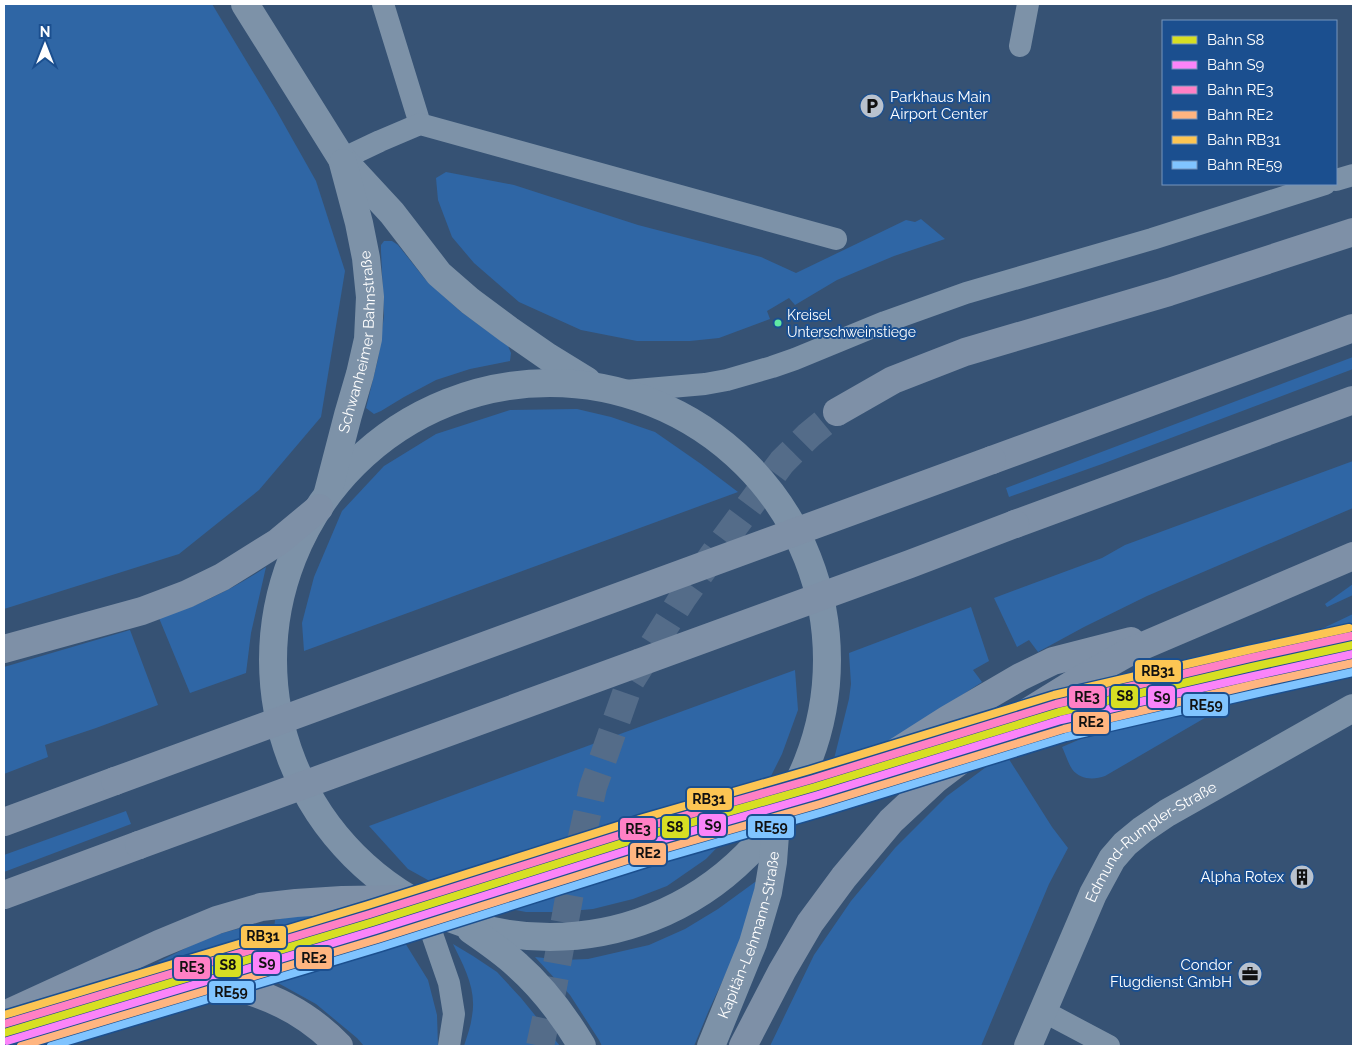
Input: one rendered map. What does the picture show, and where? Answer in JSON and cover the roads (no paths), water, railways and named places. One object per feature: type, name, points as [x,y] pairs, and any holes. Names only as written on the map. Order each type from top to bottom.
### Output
[{"type":"highway","points":[[837,412],[893,380],[965,352],[1169,292],[1353,232]]},
{"type":"highway","points":[[4,822],[1353,328]]},
{"type":"highway","points":[[4,895],[1353,400]]},
{"type":"highway","points":[[4,649],[142,611],[222,578],[271,546],[323,502]]},
{"type":"highway","points":[[743,1046],[782,971],[810,923],[891,821],[936,779],[1010,723],[1081,679],[1131,651],[1353,556]]},
{"type":"highway","points":[[780,816],[857,777],[948,719],[1020,677],[1053,661],[1183,628]]},
{"type":"highway","points":[[4,1015],[159,944],[217,920],[261,908],[305,902],[415,902]]},
{"type":"highway","points":[[4,1029],[122,989],[182,980],[216,982],[268,998],[316,1025],[339,1046]]},
{"type":"street","name":"Schwanheimer Bahnstraße","points":[[245,4],[342,160],[392,213],[439,274],[470,301],[509,330],[591,383]]},
{"type":"street","name":"Schwanheimer Bahnstraße","points":[[323,502],[360,374],[368,339],[370,296],[366,258],[359,223],[342,160]]},
{"type":"street","points":[[457,921],[529,936],[557,937],[588,935],[621,928],[655,916],[684,903],[712,884],[741,860],[780,816],[805,768],[820,712],[824,658],[822,619],[815,579],[807,551],[794,524],[775,496],[747,466],[708,431],[674,410],[653,400],[591,383],[561,380],[528,382],[490,389],[460,398],[409,422],[363,457],[323,502],[299,544],[281,593],[273,656],[278,712],[284,743],[296,774],[340,841],[388,886],[415,902],[457,921],[498,949],[541,989],[561,1014],[582,1046]]},
{"type":"street","name":"Edmund-Rumpler-Straße","points":[[1028,1046],[1093,894],[1112,859],[1125,844],[1167,813],[1353,708]]},
{"type":"street","name":"Kapitän-Lehmann-Straße","points":[[711,1046],[753,943],[774,862],[780,816]]},
{"type":"lane","points":[[383,4],[420,124]]},
{"type":"lane","points":[[1020,46],[1028,4]]},
{"type":"lane","points":[[342,160],[420,124],[836,239]]},
{"type":"lane","points":[[1337,180],[1353,174]]},
{"type":"lane","points":[[625,391],[704,384],[772,368],[885,322],[966,293],[1152,239],[1322,185]]},
{"type":"lane","points":[[415,902],[450,982],[454,1014],[449,1046]]},
{"type":"lane","points":[[1042,1011],[1109,1046]]},
{"type":"tunnel","points":[[540,1046],[571,887],[593,787],[630,682],[682,599],[782,462],[809,435],[837,412]]},
{"type":"rail line","name":"RB31","points":[[4,1015],[368,905],[643,818],[810,770],[1054,695],[1349,628]]},
{"type":"rail line","name":"RE3","points":[[4,1024],[370,914],[645,827],[813,779],[1056,704],[1351,636]]},
{"type":"rail line","name":"S8","points":[[4,1033],[373,922],[648,835],[815,787],[1059,712],[1353,645]]},
{"type":"rail line","name":"S9","points":[[7,1041],[376,930],[651,843],[818,795],[1061,720],[1353,654]]},
{"type":"rail line","name":"RE2","points":[[21,1046],[378,939],[653,852],[820,804],[1064,729],[1353,663]]},
{"type":"rail line","name":"RE59","points":[[51,1046],[381,947],[656,860],[823,812],[1066,737],[1353,672]]},
{"type":"place","name":"Parkhaus Main Airport Center","points":[[872,106]]},
{"type":"place","name":"Kreisel Unterschweinstiege","points":[[778,323]]},
{"type":"place","name":"Alpha Rotex","points":[[1302,877]]},
{"type":"place","name":"Condor Flugdienst GmbH","points":[[1250,974]]}]
